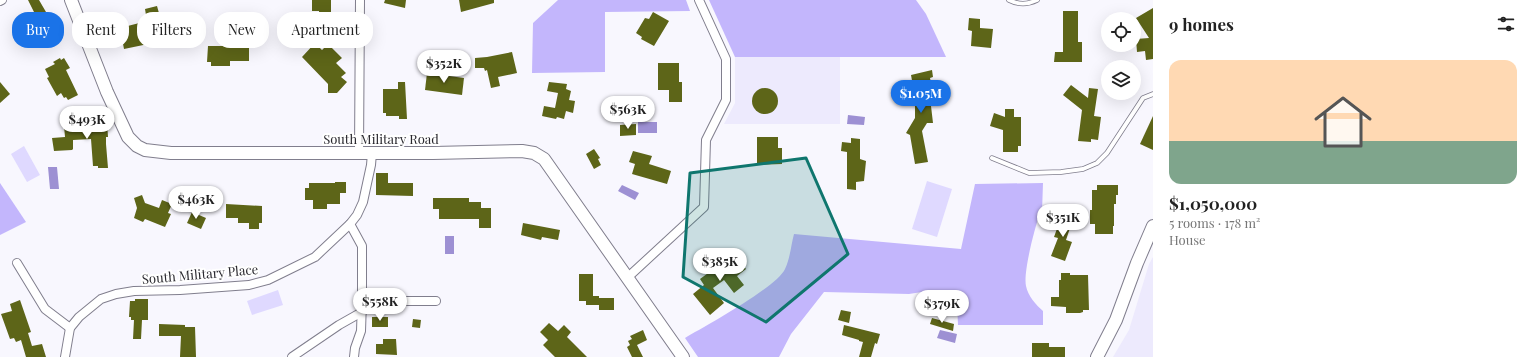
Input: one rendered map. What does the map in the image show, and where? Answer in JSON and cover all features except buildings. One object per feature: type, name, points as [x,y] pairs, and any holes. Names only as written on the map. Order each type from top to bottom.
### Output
[{"type":"street","name":"South Military Road","points":[[71,0],[124,130],[132,142],[140,148],[151,152],[372,153],[522,151],[539,155],[544,159],[683,357]]},
{"type":"street","points":[[359,153],[360,0]]},
{"type":"street","points":[[627,278],[704,207],[706,140],[726,100],[726,59],[699,0]]},
{"type":"street","name":"South Military Place","points":[[70,328],[79,317],[101,299],[116,294],[249,285],[268,280],[315,257],[350,224],[357,215],[363,202],[372,153]]},
{"type":"street","points":[[350,224],[362,246],[361,331],[355,348],[354,357]]},
{"type":"street","points":[[1097,357],[1116,320],[1138,258],[1153,226]]},
{"type":"street","points":[[17,263],[45,309],[70,328],[65,357]]},
{"type":"street","points":[[362,301],[436,302]]},
{"type":"street","points":[[292,357],[339,325],[362,312]]},
{"type":"lane","points":[[1009,0],[1016,3],[1029,4],[1037,0]]},
{"type":"lane","points":[[992,158],[1029,173],[1061,172],[1082,169],[1097,163],[1108,153],[1128,119],[1143,98],[1153,94]]},
{"type":"highlighted area","points":[[806,158],[848,254],[766,322],[683,277],[690,173]]},
{"type":"shaded area","points":[[558,0],[686,0],[690,11],[605,12],[605,72],[532,73],[533,23]]},
{"type":"shaded area","points":[[709,0],[916,0],[926,14],[946,57],[735,57]]},
{"type":"shaded area","points":[[735,57],[840,57],[840,124],[724,124],[735,103]]},
{"type":"shaded area","points":[[848,115],[865,117],[864,125],[847,124]]},
{"type":"shaded area","points":[[638,122],[657,122],[657,133],[638,133]]},
{"type":"shaded area","points":[[24,146],[40,175],[27,182],[11,154]]},
{"type":"shaded area","points":[[48,167],[57,167],[59,189],[50,189]]},
{"type":"shaded area","points":[[927,181],[952,189],[937,237],[912,229]]},
{"type":"shaded area","points":[[0,183],[26,222],[0,235]]},
{"type":"shaded area","points":[[1043,183],[1042,212],[1040,213],[1028,260],[1026,286],[1030,297],[1043,311],[1043,325],[958,325],[957,304],[928,291],[909,294],[824,292],[791,334],[779,357],[698,357],[685,338],[755,296],[779,277],[787,265],[794,234],[961,249],[975,184]]},
{"type":"shaded area","points":[[622,185],[639,193],[635,200],[618,191]]},
{"type":"shaded area","points":[[445,236],[454,236],[454,254],[445,254]]},
{"type":"shaded area","points":[[1153,257],[1153,357],[1113,357],[1129,330],[1149,264]]},
{"type":"shaded area","points":[[278,290],[283,305],[252,315],[247,301]]},
{"type":"shaded area","points":[[940,330],[957,334],[955,343],[937,338]]}]
